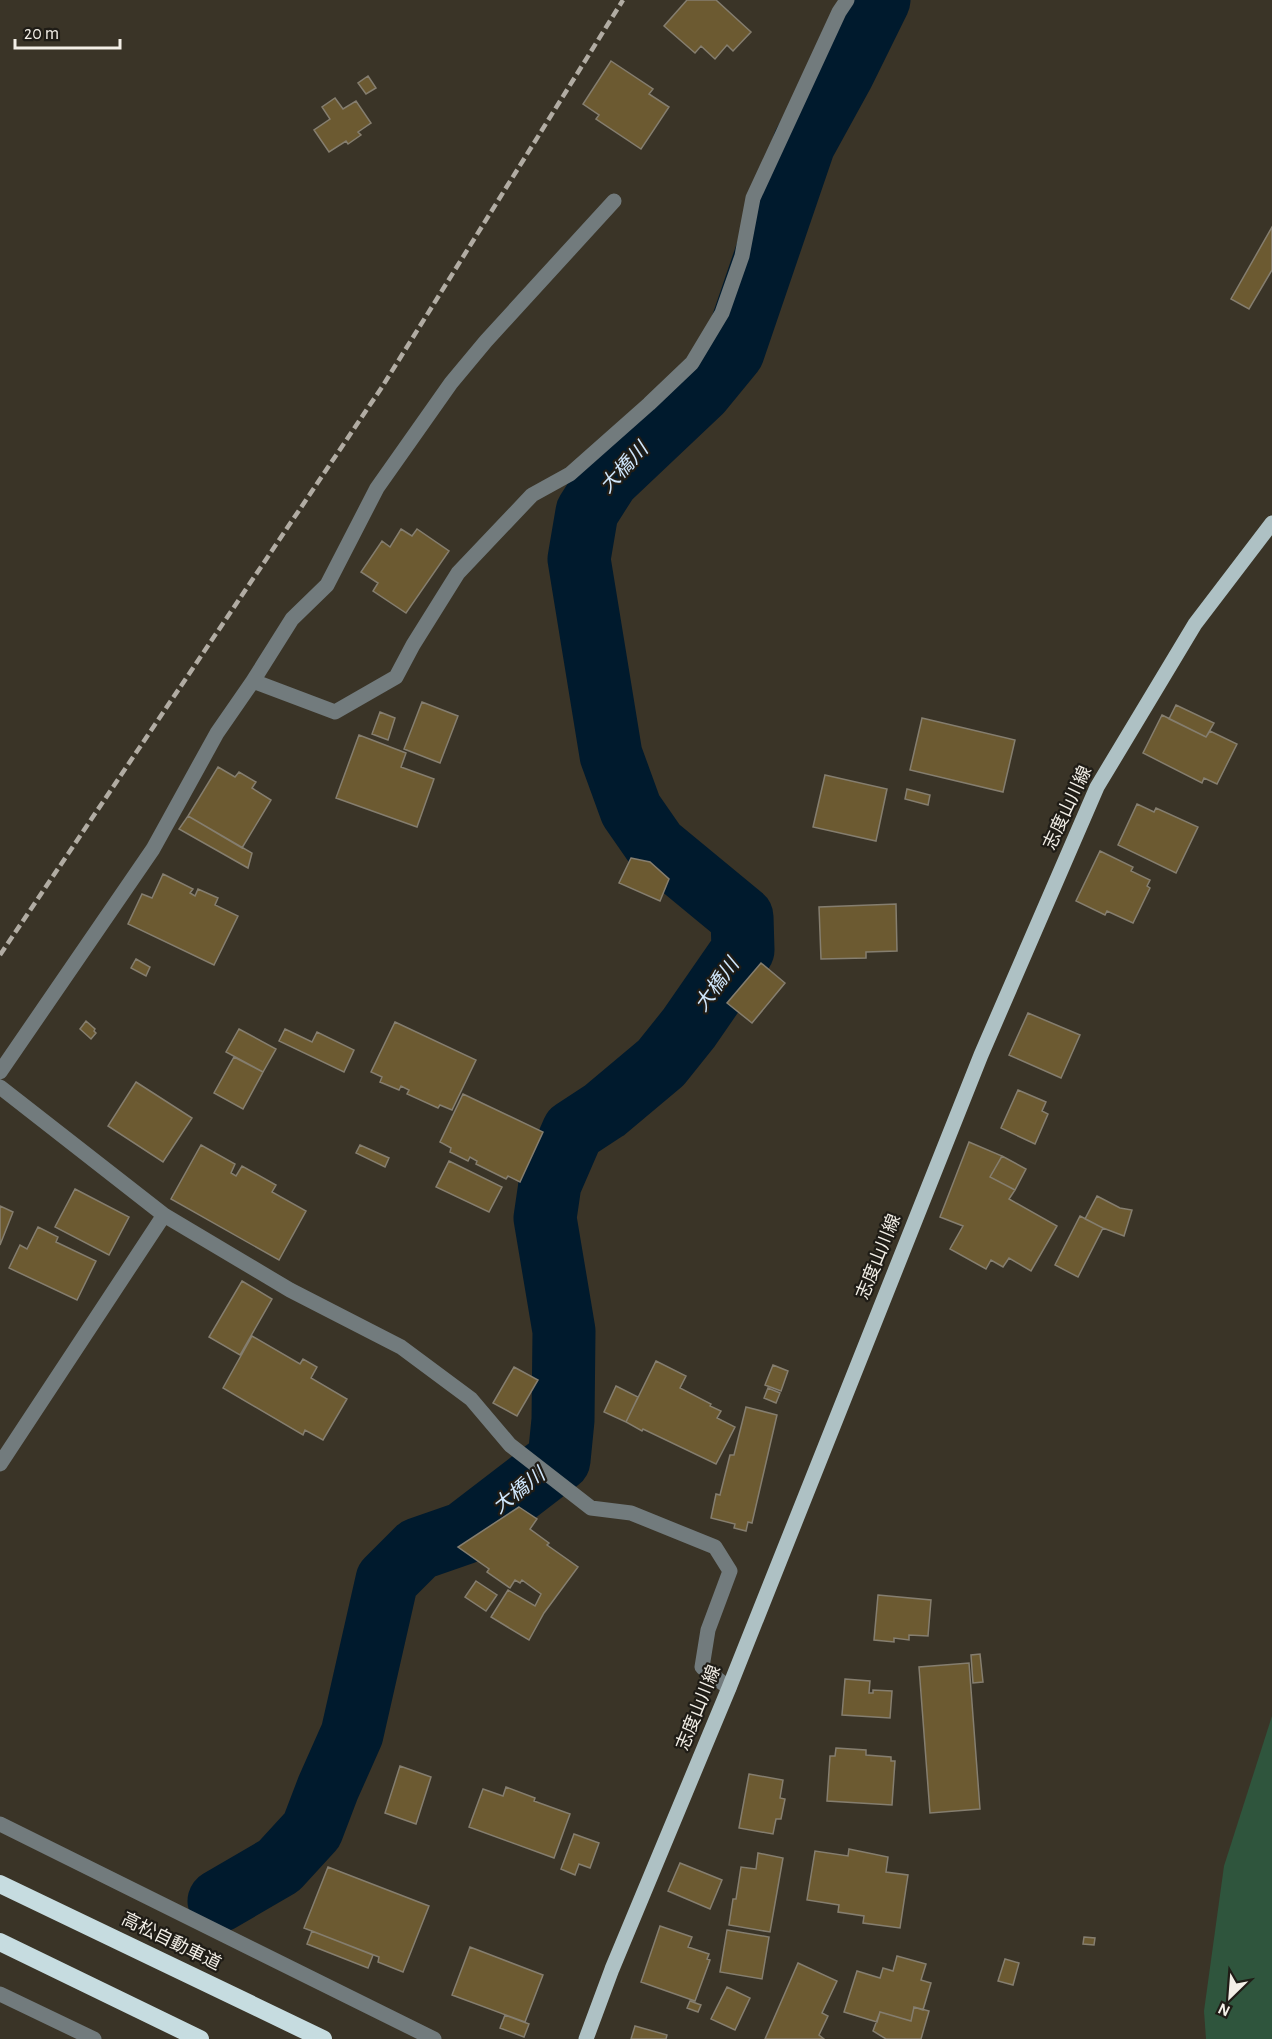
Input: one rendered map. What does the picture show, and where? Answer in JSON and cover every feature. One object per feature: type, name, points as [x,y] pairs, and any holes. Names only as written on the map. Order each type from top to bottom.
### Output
[{"type":"highway","name":"高松自動車道","points":[[0,1884],[323,2039]]},
{"type":"highway","points":[[0,1942],[200,2039]]},
{"type":"main road","name":"志度山川線","points":[[586,2039],[612,1969],[729,1688],[981,1055],[1097,787],[1194,624],[1272,523]]},
{"type":"street","points":[[253,681],[335,712],[396,677],[458,573],[532,495],[570,474],[692,363],[722,313],[742,256],[753,198],[839,12],[847,0]]},
{"type":"street","points":[[0,1072],[153,849],[218,733],[292,619],[327,585],[377,488],[451,383],[486,341],[614,201]]},
{"type":"street","points":[[0,1087],[164,1215],[290,1290],[401,1347],[471,1399],[510,1445],[591,1508],[631,1513],[715,1547],[730,1571],[708,1630],[702,1667],[729,1688]]},
{"type":"street","points":[[0,1464],[164,1215]]},
{"type":"street","points":[[0,1824],[434,2039]]},
{"type":"street","points":[[0,1994],[94,2039]]},
{"type":"green space","points":[[1272,1716],[1272,2039],[1206,2039],[1204,2011],[1224,1866]]},
{"type":"building","points":[[687,0],[716,0],[751,32],[733,51],[727,45],[715,59],[701,46],[695,53],[664,26]]},
{"type":"building","points":[[611,61],[653,89],[649,94],[669,107],[641,149],[596,119],[599,115],[583,104]]},
{"type":"building","points":[[368,76],[376,88],[366,94],[358,83]]},
{"type":"building","points":[[335,98],[343,109],[356,101],[371,123],[358,132],[361,135],[348,144],[346,141],[329,152],[314,130],[330,119],[322,107]]},
{"type":"building","points":[[1272,227],[1272,270],[1249,309],[1231,299]]},
{"type":"building","points":[[401,529],[412,536],[417,529],[449,551],[406,613],[373,591],[378,583],[361,572],[382,541],[390,547]]},
{"type":"building","points":[[422,702],[458,716],[440,763],[404,749]]},
{"type":"building","points":[[1176,705],[1214,723],[1206,737],[1169,719]]},
{"type":"building","points":[[380,712],[395,718],[388,740],[372,734]]},
{"type":"building","points":[[1162,715],[1206,737],[1210,731],[1237,744],[1217,784],[1204,778],[1202,783],[1143,753]]},
{"type":"building","points":[[922,718],[1015,740],[1003,792],[910,770]]},
{"type":"building","points":[[359,735],[406,753],[401,767],[434,779],[417,827],[336,798]]},
{"type":"building","points":[[218,767],[235,777],[239,772],[256,782],[252,788],[271,800],[242,848],[188,816]]},
{"type":"building","points":[[825,775],[887,789],[876,841],[813,827]]},
{"type":"building","points":[[907,789],[930,795],[928,805],[905,799]]},
{"type":"building","points":[[1137,804],[1154,812],[1156,808],[1198,827],[1176,873],[1118,845]]},
{"type":"building","points":[[188,816],[252,853],[248,868],[179,829]]},
{"type":"building","points":[[1100,851],[1133,867],[1131,871],[1150,880],[1147,886],[1150,888],[1133,923],[1107,911],[1105,915],[1076,901]]},
{"type":"building","points":[[631,858],[650,862],[669,879],[660,901],[619,883]]},
{"type":"building","points":[[163,874],[193,889],[190,893],[195,896],[198,889],[218,898],[215,905],[238,916],[214,965],[128,924],[142,894],[152,898]]},
{"type":"building","points":[[896,904],[897,951],[866,952],[866,958],[821,959],[819,907]]},
{"type":"building","points":[[136,959],[150,967],[146,976],[131,968]]},
{"type":"building","points":[[761,963],[785,983],[752,1023],[727,1003]]},
{"type":"building","points":[[1028,1013],[1080,1035],[1061,1078],[1009,1055]]},
{"type":"building","points":[[86,1021],[95,1029],[96,1033],[91,1039],[80,1029]]},
{"type":"building","points":[[395,1022],[476,1060],[452,1110],[440,1105],[438,1108],[407,1094],[409,1090],[401,1086],[399,1090],[380,1082],[382,1077],[371,1072]]},
{"type":"building","points":[[239,1029],[276,1049],[263,1072],[226,1052]]},
{"type":"building","points":[[285,1029],[312,1042],[317,1032],[354,1050],[344,1072],[279,1041]]},
{"type":"building","points":[[234,1057],[263,1072],[243,1109],[214,1093]]},
{"type":"building","points":[[136,1082],[192,1118],[163,1162],[108,1126]]},
{"type":"building","points":[[1018,1090],[1046,1102],[1042,1111],[1048,1114],[1035,1144],[1001,1128]]},
{"type":"building","points":[[463,1094],[543,1132],[520,1182],[508,1176],[506,1179],[476,1164],[477,1161],[470,1157],[468,1161],[450,1152],[451,1148],[440,1142]]},
{"type":"building","points":[[969,1142],[1002,1156],[990,1177],[1015,1190],[1009,1199],[1057,1226],[1031,1271],[1009,1258],[1003,1267],[991,1260],[986,1269],[950,1249],[963,1226],[940,1217]]},
{"type":"building","points":[[201,1145],[235,1164],[231,1173],[236,1176],[242,1166],[276,1185],[272,1192],[306,1211],[279,1260],[171,1199]]},
{"type":"building","points":[[360,1145],[389,1158],[385,1167],[356,1153]]},
{"type":"building","points":[[1002,1156],[1026,1169],[1015,1190],[990,1177]]},
{"type":"building","points":[[449,1161],[502,1187],[489,1212],[436,1187]]},
{"type":"building","points":[[75,1189],[129,1217],[109,1255],[55,1227]]},
{"type":"building","points":[[1097,1196],[1120,1208],[1132,1210],[1124,1236],[1085,1219]]},
{"type":"building","points":[[0,1206],[13,1212],[0,1245]]},
{"type":"building","points":[[1080,1216],[1103,1228],[1078,1277],[1055,1265]]},
{"type":"building","points":[[38,1227],[58,1237],[56,1242],[96,1261],[77,1300],[9,1268],[20,1245],[27,1249]]},
{"type":"building","points":[[242,1281],[272,1299],[240,1355],[209,1337]]},
{"type":"building","points":[[252,1336],[300,1364],[303,1359],[317,1367],[311,1378],[347,1399],[323,1440],[305,1430],[303,1435],[223,1388]]},
{"type":"building","points":[[656,1361],[686,1376],[680,1388],[721,1411],[717,1418],[735,1427],[716,1464],[626,1422]]},
{"type":"building","points":[[773,1365],[788,1371],[781,1391],[765,1385]]},
{"type":"building","points":[[514,1367],[538,1380],[517,1416],[493,1403]]},
{"type":"building","points":[[616,1386],[638,1397],[626,1422],[604,1412]]},
{"type":"building","points":[[768,1388],[780,1393],[776,1403],[764,1398]]},
{"type":"building","points":[[746,1407],[777,1415],[752,1523],[748,1522],[746,1531],[734,1528],[735,1524],[711,1518],[716,1494],[720,1495],[730,1455],[734,1455]]},
{"type":"building","points":[[519,1507],[537,1519],[530,1529],[549,1543],[547,1545],[578,1567],[544,1613],[529,1640],[491,1617],[508,1590],[535,1606],[541,1594],[522,1580],[520,1583],[515,1580],[510,1588],[487,1572],[489,1569],[458,1547]]},
{"type":"building","points":[[476,1581],[497,1595],[486,1611],[465,1597]]},
{"type":"building","points":[[878,1595],[931,1600],[928,1636],[909,1635],[909,1640],[894,1638],[894,1642],[874,1640]]},
{"type":"building","points":[[980,1654],[983,1682],[973,1683],[971,1655]]},
{"type":"building","points":[[969,1663],[980,1809],[930,1813],[919,1667]]},
{"type":"building","points":[[845,1679],[870,1681],[869,1693],[873,1693],[873,1690],[892,1691],[890,1718],[842,1715]]},
{"type":"building","points":[[836,1748],[866,1750],[866,1755],[891,1757],[891,1761],[895,1761],[892,1805],[827,1801],[830,1756],[835,1756]]},
{"type":"building","points":[[400,1766],[431,1777],[416,1824],[385,1813]]},
{"type":"building","points":[[749,1774],[783,1780],[780,1798],[785,1799],[781,1819],[776,1819],[773,1834],[739,1828]]},
{"type":"building","points":[[506,1787],[535,1798],[534,1801],[570,1814],[554,1858],[469,1827],[483,1789],[503,1796]]},
{"type":"building","points":[[574,1834],[599,1843],[590,1868],[579,1864],[575,1875],[561,1869]]},
{"type":"building","points":[[849,1849],[888,1857],[886,1872],[908,1875],[900,1928],[863,1923],[864,1916],[838,1912],[839,1905],[807,1900],[815,1851],[848,1856]]},
{"type":"building","points":[[758,1853],[783,1858],[770,1932],[729,1925],[741,1867],[756,1869]]},
{"type":"building","points":[[680,1863],[722,1880],[710,1909],[668,1891]]},
{"type":"building","points":[[328,1867],[429,1906],[403,1972],[378,1962],[379,1957],[304,1928]]},
{"type":"building","points":[[660,1926],[692,1937],[688,1947],[709,1954],[707,1959],[710,1960],[695,2001],[641,1982]]},
{"type":"building","points":[[727,1930],[769,1937],[762,1979],[720,1972]]},
{"type":"building","points":[[312,1931],[373,1955],[368,1968],[307,1944]]},
{"type":"building","points":[[1084,1937],[1095,1938],[1094,1945],[1083,1944]]},
{"type":"building","points":[[470,1947],[543,1975],[525,2022],[452,1995]]},
{"type":"building","points":[[897,1956],[926,1964],[921,1980],[931,1983],[923,2010],[914,2007],[911,2021],[880,2012],[877,2022],[844,2012],[857,1971],[880,1978],[883,1968],[893,1971]]},
{"type":"building","points":[[1005,1959],[1019,1963],[1013,1985],[998,1981]]},
{"type":"building","points":[[798,1963],[837,1981],[822,2013],[828,2016],[819,2035],[824,2039],[765,2039]]},
{"type":"building","points":[[727,1987],[750,1998],[735,2030],[711,2019]]},
{"type":"building","points":[[690,2001],[701,2005],[698,2012],[687,2008]]},
{"type":"building","points":[[914,2007],[929,2011],[921,2039],[886,2039],[873,2031],[880,2012],[911,2021]]},
{"type":"building","points":[[505,2015],[529,2024],[524,2037],[500,2028]]},
{"type":"building","points":[[635,2026],[667,2035],[666,2039],[631,2039]]},
{"type":"waterway","name":"大橋川","points":[[219,1901],[279,1866],[312,1830],[352,1734],[387,1580],[418,1549],[464,1533],[559,1460],[563,1420],[564,1331],[545,1218],[550,1184],[573,1131],[605,1110],[661,1063],[689,1028],[743,950],[742,917],[656,846],[631,810],[611,755],[579,559],[587,512],[608,479],[701,391],[733,352],[804,144],[879,0]]},
{"type":"railway","points":[[0,955],[382,387],[623,0]]}]
